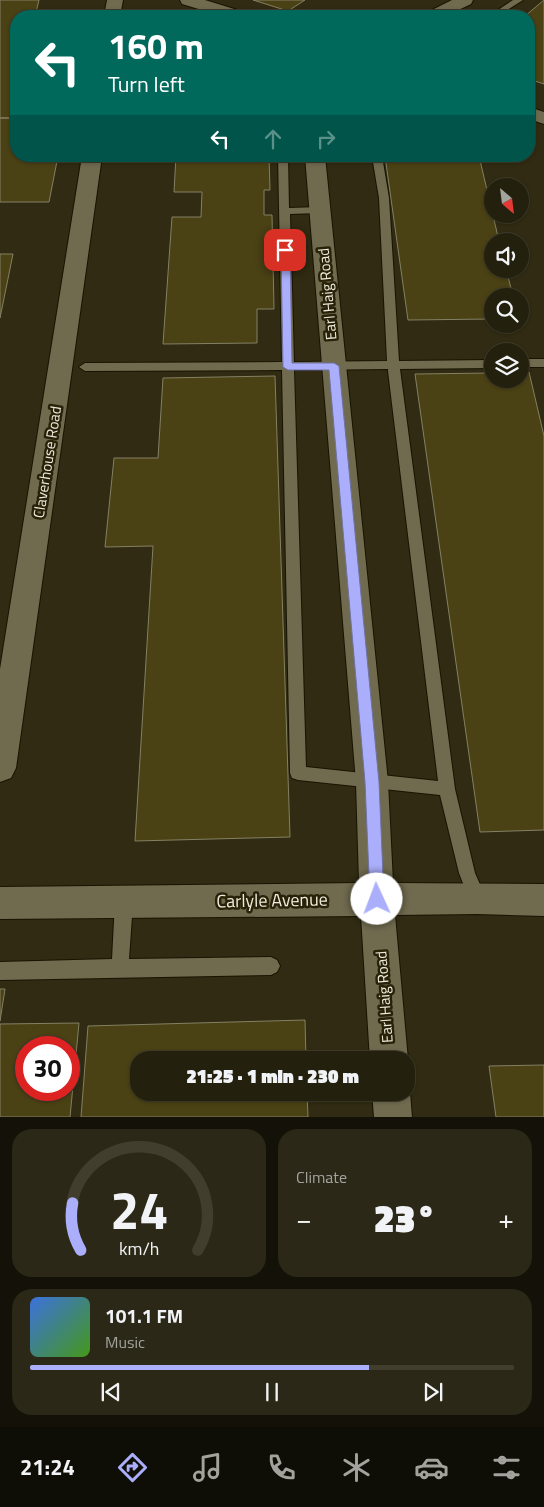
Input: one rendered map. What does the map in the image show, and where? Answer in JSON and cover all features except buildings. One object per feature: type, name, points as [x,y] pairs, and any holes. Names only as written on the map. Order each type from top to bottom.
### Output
[{"type":"street","points":[[188,0],[219,10]]},
{"type":"street","points":[[446,10],[465,0]]},
{"type":"street","name":"Claverhouse Road","points":[[0,768],[91,162]]},
{"type":"street","name":"Earl Haig Road","points":[[316,162],[372,782],[377,899],[388,1051]]},
{"type":"street","name":"Carlyle Avenue","points":[[0,903],[477,898],[544,900]]},
{"type":"street","points":[[392,1101],[393,1117]]},
{"type":"lane","points":[[503,10],[519,0]]},
{"type":"lane","points":[[283,162],[298,773],[447,789]]},
{"type":"lane","points":[[379,162],[384,198],[393,364],[447,789],[467,873],[477,898]]},
{"type":"lane","points":[[285,211],[320,210]]},
{"type":"lane","points":[[529,363],[544,363]]},
{"type":"lane","points":[[86,367],[288,367],[484,364]]},
{"type":"lane","points":[[120,968],[124,902]]},
{"type":"lane","points":[[0,971],[271,966]]},
{"type":"route","points":[[285,250],[288,367],[334,366],[372,782],[377,899]]}]
